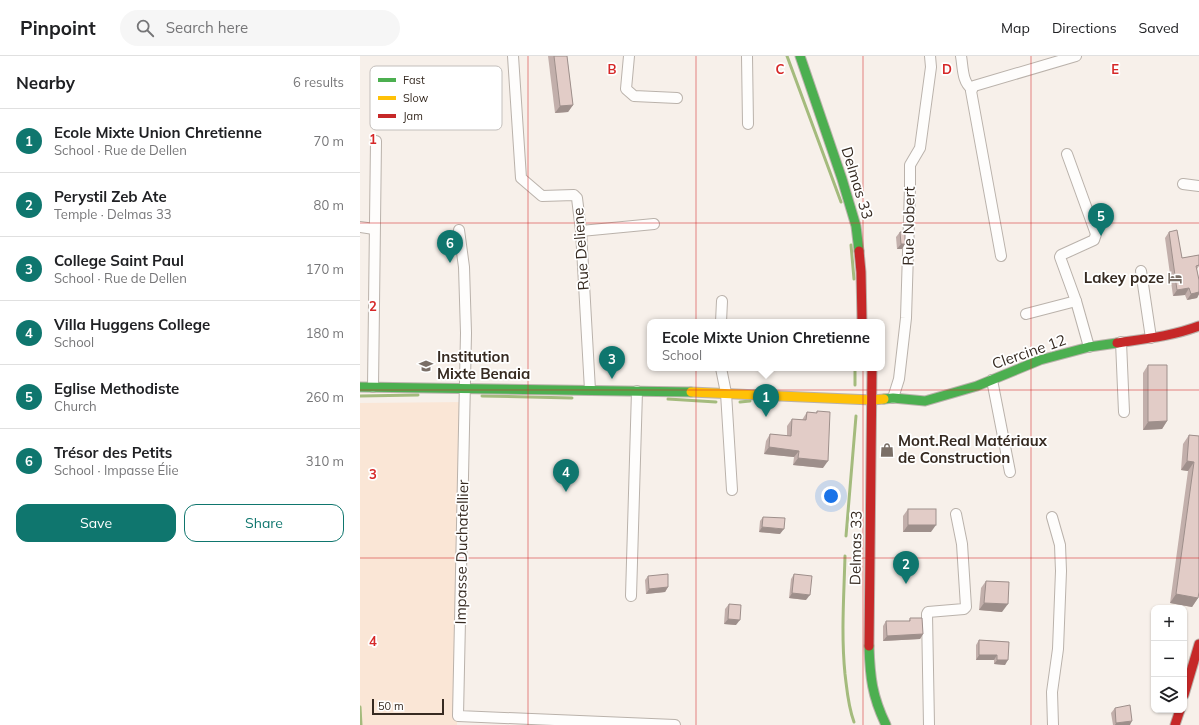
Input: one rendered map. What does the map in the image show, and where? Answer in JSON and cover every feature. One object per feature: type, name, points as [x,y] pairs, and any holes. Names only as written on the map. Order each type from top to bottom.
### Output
[{"type":"main road","name":"Delmas 33","points":[[800,56],[842,179],[856,226],[861,272],[862,319]]},
{"type":"main road","name":"Delmas 33","points":[[857,196],[865,225],[869,256]]},
{"type":"main road","name":"Clercine 12","points":[[360,387],[726,393],[868,400],[893,398],[925,401],[977,386],[1040,360],[1089,347],[1151,338],[1188,330],[1199,326]]},
{"type":"main road","name":"Delmas 33","points":[[863,371],[868,400],[870,674],[877,706],[886,725]]},
{"type":"main road","name":"Delmas 33","points":[[862,462],[872,371]]},
{"type":"main road","points":[[1187,685],[1199,644]]},
{"type":"main road","points":[[1175,725],[1179,713]]},
{"type":"street","name":"Rue Deliene","points":[[513,56],[521,178],[542,196],[576,196],[581,231],[590,390]]},
{"type":"street","points":[[629,56],[626,89],[634,96],[677,98]]},
{"type":"street","points":[[747,56],[748,124]]},
{"type":"street","name":"Rue Nobert","points":[[893,398],[899,379],[906,318],[910,165],[920,148],[931,67],[930,56]]},
{"type":"street","points":[[961,56],[965,81],[972,89]]},
{"type":"street","points":[[1001,256],[971,92],[972,89],[974,86],[1076,56]]},
{"type":"street","points":[[373,387],[376,141]]},
{"type":"street","points":[[1067,154],[1096,237],[1094,240],[1061,255],[1060,257],[1076,301],[1089,347]]},
{"type":"street","points":[[1183,184],[1199,186]]},
{"type":"street","points":[[581,231],[654,224]]},
{"type":"street","points":[[360,228],[374,229]]},
{"type":"street","name":"Impasse Duchatellier","points":[[459,230],[464,267],[465,389],[458,716],[505,721]]},
{"type":"street","points":[[1141,271],[1151,338]]},
{"type":"street","points":[[721,319],[722,301]]},
{"type":"street","points":[[1026,314],[1076,301]]},
{"type":"street","points":[[1121,342],[1124,412]]},
{"type":"street","points":[[722,371],[726,393],[732,490]]},
{"type":"street","points":[[992,380],[1010,472]]},
{"type":"street","points":[[631,596],[637,391]]},
{"type":"street","points":[[929,725],[927,614],[928,612],[964,609],[966,607],[962,544],[956,514]]},
{"type":"street","points":[[1052,517],[1060,545],[1061,572],[1058,649],[1052,692],[1053,725]]},
{"type":"street","points":[[505,721],[675,725]]},
{"type":"shaded area","points":[[467,402],[457,725],[360,725],[360,403]]},
{"type":"building","points":[[554,56],[567,56],[573,105],[560,106]]},
{"type":"building","points":[[1177,230],[1182,258],[1199,255],[1199,265],[1196,266],[1199,280],[1199,292],[1191,294],[1189,288],[1177,290],[1169,232]]},
{"type":"building","points":[[900,232],[905,232],[905,244],[901,244]]},
{"type":"building","points":[[1148,365],[1167,365],[1167,421],[1148,422]]},
{"type":"building","points":[[817,411],[830,412],[828,461],[798,458],[799,451],[769,447],[770,434],[791,436],[792,419],[806,420],[807,412],[817,413]]},
{"type":"building","points":[[1189,435],[1199,436],[1198,598],[1176,594],[1194,462],[1187,461]]},
{"type":"building","points":[[908,509],[936,509],[936,525],[908,525]]},
{"type":"building","points":[[763,517],[785,518],[784,529],[762,527]]},
{"type":"building","points":[[668,574],[668,587],[649,589],[648,576]]},
{"type":"building","points":[[794,574],[812,576],[810,595],[792,593]]},
{"type":"building","points":[[986,581],[1009,582],[1008,604],[984,603]]},
{"type":"building","points":[[729,604],[741,605],[740,620],[728,619]]},
{"type":"building","points":[[910,618],[922,618],[923,634],[887,636],[886,621],[910,621]]},
{"type":"building","points":[[979,640],[1009,642],[1008,660],[997,660],[997,655],[979,655]]},
{"type":"building","points":[[1130,705],[1132,721],[1116,723],[1115,708]]},
{"type":"waterway","points":[[787,56],[841,202]]},
{"type":"waterway","points":[[851,245],[854,279]]},
{"type":"waterway","points":[[855,371],[855,385]]},
{"type":"waterway","points":[[360,396],[418,395]]},
{"type":"waterway","points":[[482,396],[572,398]]},
{"type":"waterway","points":[[668,399],[716,402]]},
{"type":"waterway","points":[[740,402],[750,401]]},
{"type":"waterway","points":[[846,536],[856,416]]},
{"type":"waterway","points":[[845,556],[843,644],[848,698],[854,722]]},
{"type":"waterway","points":[[360,707],[361,725]]},
{"type":"traffic: fast","points":[[800,56],[842,179],[856,226],[859,251]]},
{"type":"traffic: fast","points":[[884,399],[893,398],[925,401],[977,386],[1040,360],[1089,347],[1117,343]]},
{"type":"traffic: fast","points":[[360,387],[691,392]]},
{"type":"traffic: fast","points":[[869,646],[873,686],[881,715],[886,725]]},
{"type":"traffic: slow","points":[[691,392],[872,400],[884,399]]},
{"type":"traffic: jam","points":[[859,251],[862,319]]},
{"type":"traffic: jam","points":[[1117,343],[1169,335],[1199,326]]},
{"type":"traffic: jam","points":[[869,646],[872,371]]},
{"type":"traffic: jam","points":[[1187,685],[1199,644]]},
{"type":"traffic: jam","points":[[1175,725],[1179,713]]},
{"type":"place","name":"Eglise Methodiste","points":[[1101,236]]},
{"type":"place","name":"Trésor des Petits","points":[[450,263]]},
{"type":"place","name":"Lakey poze","points":[[1175,278]]},
{"type":"place","name":"Institution Mixte Benaia","points":[[426,366]]},
{"type":"place","name":"College Saint Paul","points":[[612,379]]},
{"type":"place","name":"Ecole Mixte Union Chretienne","points":[[766,417]]},
{"type":"place","name":"Mont.Real Matériaux de Construction","points":[[887,450]]},
{"type":"place","name":"Villa Huggens College","points":[[566,492]]},
{"type":"place","name":"Perystil Zeb Ate","points":[[906,584]]}]
